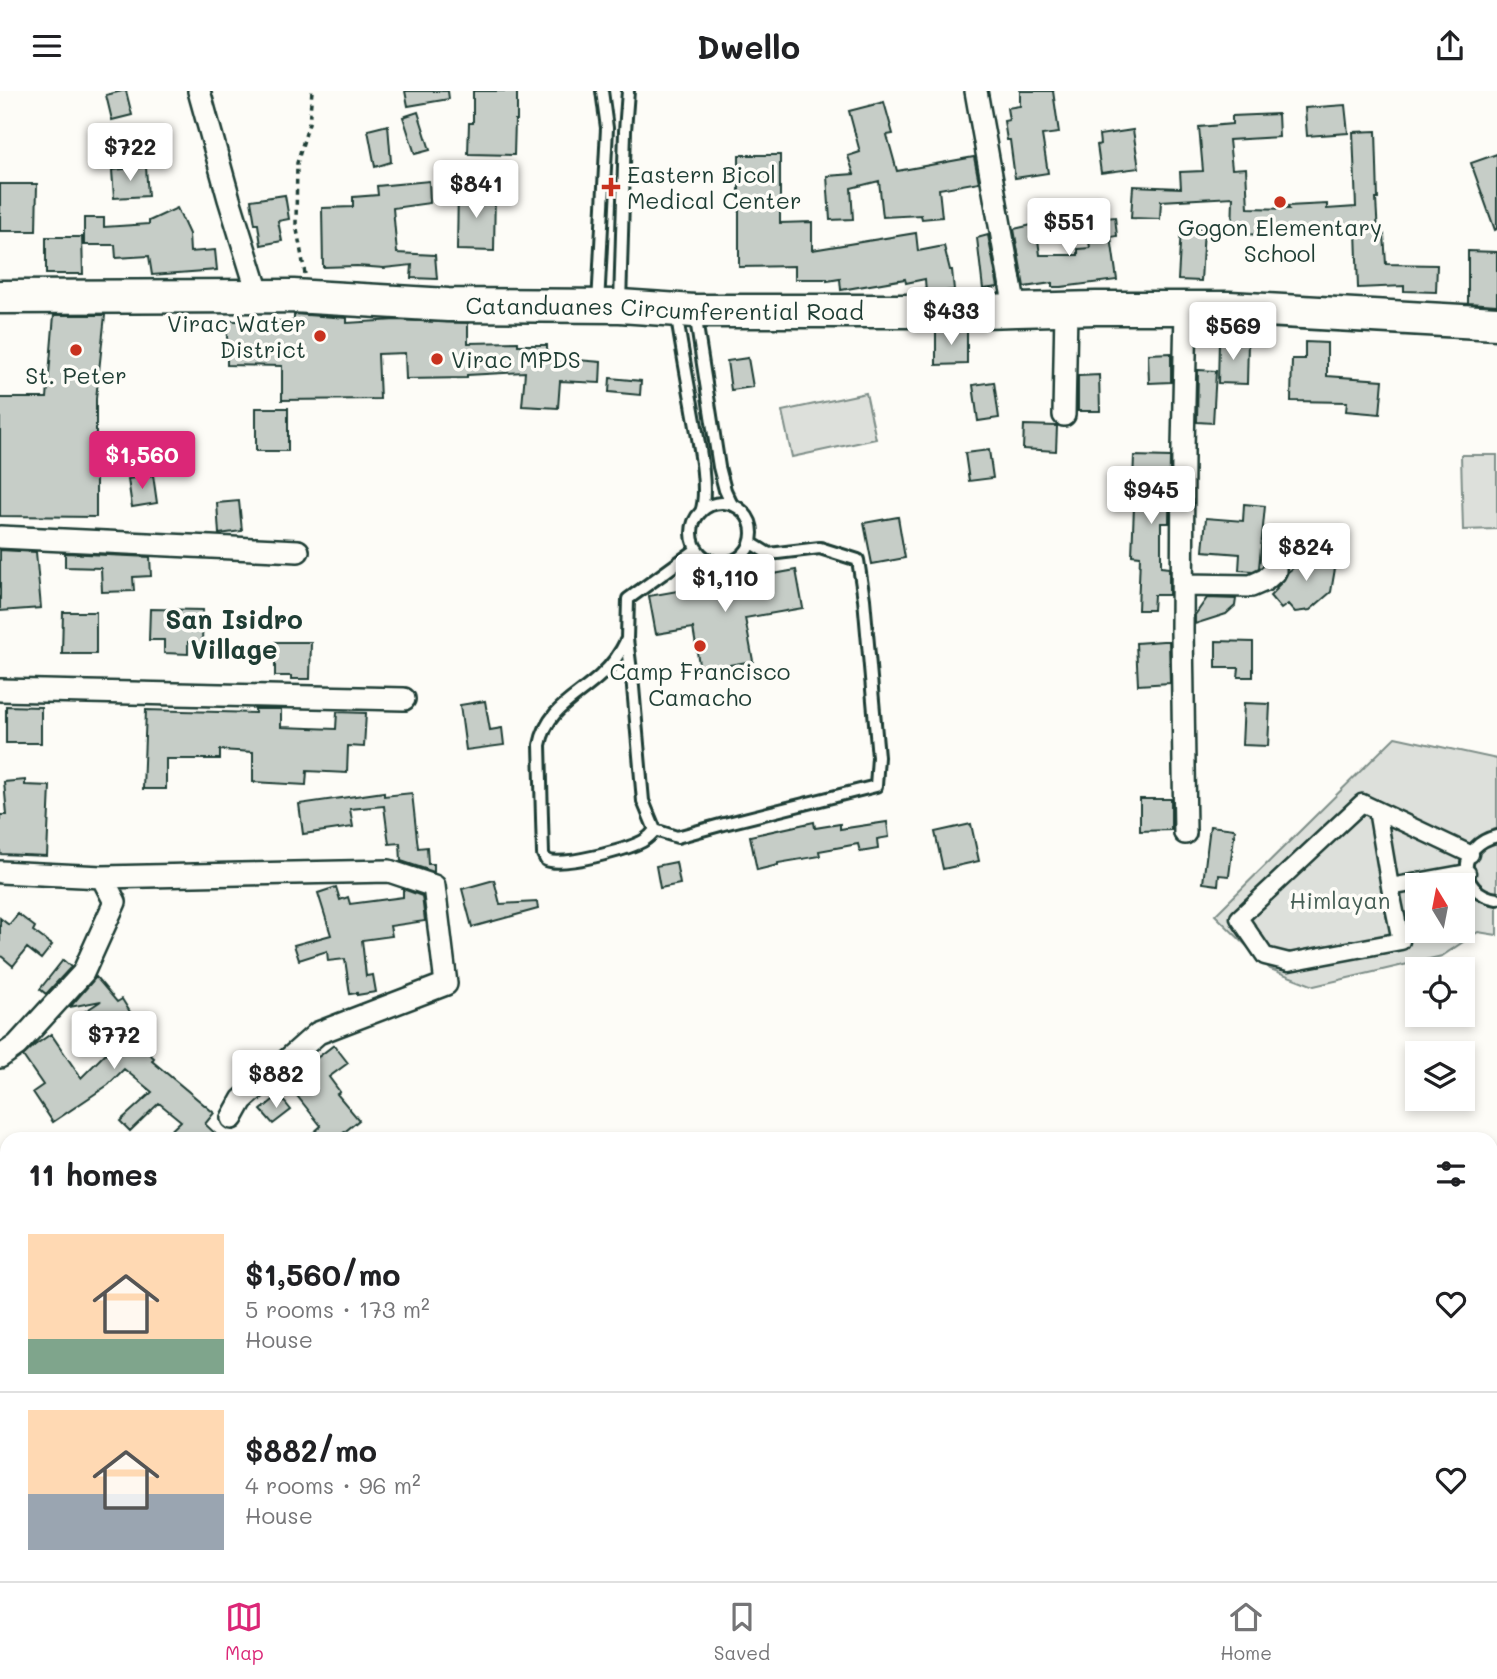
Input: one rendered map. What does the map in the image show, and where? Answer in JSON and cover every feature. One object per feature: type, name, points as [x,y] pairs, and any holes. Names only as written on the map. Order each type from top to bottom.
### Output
[{"type":"main road","name":"Catanduanes Circumferential Road","points":[[0,297],[259,296],[448,305],[685,310],[1229,308],[1497,323]]},
{"type":"street","points":[[199,91],[259,296]]},
{"type":"street","points":[[976,91],[1016,309]]},
{"type":"street","points":[[1064,415],[1066,308]]},
{"type":"street","points":[[1185,833],[1182,631],[1186,309]]},
{"type":"street","points":[[0,537],[298,551]]},
{"type":"street","points":[[1183,585],[1251,586],[1265,580],[1275,571],[1275,556]]},
{"type":"street","points":[[0,690],[404,699]]},
{"type":"street","points":[[1377,810],[1401,941],[1289,962],[1265,956],[1239,918],[1362,803],[1377,810],[1470,854]]},
{"type":"street","points":[[0,872],[102,877],[389,871],[434,886],[446,984],[317,1033],[242,1100],[232,1118]]},
{"type":"street","points":[[0,1057],[16,1045],[83,973],[115,902],[102,877]]},
{"type":"street","points":[[1390,887],[1405,884]]},
{"type":"lane","points":[[602,91],[607,128],[609,307]]},
{"type":"lane","points":[[609,307],[628,91]]},
{"type":"lane","points":[[685,310],[719,467],[732,505]]},
{"type":"lane","points":[[685,310],[703,479],[703,506],[694,523],[693,536],[697,549],[707,558],[719,563],[732,561],[744,554],[751,543],[752,529],[748,517],[738,507],[726,503],[712,505],[701,512]]},
{"type":"lane","points":[[697,549],[628,599],[627,639],[643,801],[655,830],[677,837],[876,786],[878,757],[858,560],[820,548],[769,554],[751,543]]},
{"type":"lane","points":[[627,639],[619,657],[553,715],[542,734],[543,855],[546,860],[557,863],[607,854],[645,840],[655,830]]},
{"type":"lane","points":[[1467,873],[1467,863],[1476,845],[1497,836]]},
{"type":"lane","points":[[1475,887],[1485,896],[1497,898]]},
{"type":"path","points":[[309,297],[296,212],[297,163],[309,123],[312,91]]},
{"type":"green space","points":[[866,393],[876,439],[792,457],[782,411]]},
{"type":"green space","points":[[1461,455],[1497,455],[1497,529],[1463,530]]},
{"type":"green space","name":"Himlayan","points":[[1395,737],[1497,759],[1497,935],[1478,932],[1475,934],[1475,873],[1405,873],[1405,943],[1462,943],[1442,956],[1405,957],[1405,965],[1314,986],[1270,969],[1215,915]]},
{"type":"building","points":[[126,91],[132,115],[112,120],[106,95]]},
{"type":"building","points":[[405,91],[448,91],[449,99],[408,106]]},
{"type":"building","points":[[473,91],[517,91],[514,155],[468,154],[469,123],[473,123]]},
{"type":"building","points":[[1020,91],[1053,91],[1059,133],[1042,135],[1048,173],[1015,178],[1010,140],[1007,140],[1004,121],[1009,120],[1007,108],[1020,106]]},
{"type":"building","points":[[884,102],[893,134],[887,135],[897,171],[974,157],[979,182],[939,189],[942,217],[922,219],[921,215],[883,217],[879,181],[851,188],[853,219],[830,220],[827,176],[854,174],[848,156],[860,152],[849,111]]},
{"type":"building","points":[[1345,105],[1348,133],[1307,136],[1305,108]]},
{"type":"building","points":[[418,112],[430,150],[415,154],[403,117]]},
{"type":"building","points":[[1278,114],[1279,137],[1229,140],[1232,169],[1246,168],[1248,208],[1289,209],[1288,206],[1327,204],[1327,209],[1356,207],[1353,132],[1376,131],[1378,234],[1384,234],[1386,264],[1437,265],[1436,292],[1404,291],[1404,286],[1358,288],[1356,230],[1282,232],[1282,235],[1232,234],[1233,197],[1161,201],[1160,219],[1131,218],[1133,186],[1181,188],[1180,172],[1203,171],[1199,127],[1232,124],[1232,116]]},
{"type":"building","points":[[388,125],[391,162],[375,167],[368,130]]},
{"type":"building","points":[[1133,130],[1139,168],[1101,173],[1097,145],[1100,144],[1099,135]]},
{"type":"building","points":[[1497,154],[1497,229],[1495,230],[1471,163]]},
{"type":"building","points":[[739,155],[780,155],[780,223],[812,222],[812,250],[916,233],[918,251],[944,246],[952,270],[954,290],[926,293],[925,279],[906,283],[905,279],[841,290],[840,279],[795,279],[795,266],[739,267]]},
{"type":"building","points":[[146,167],[148,196],[114,198],[112,170]]},
{"type":"building","points":[[429,181],[430,203],[393,208],[397,253],[435,255],[437,279],[411,278],[412,265],[384,268],[323,267],[322,208],[353,207],[353,197],[378,195],[377,186]]},
{"type":"building","points":[[0,184],[37,184],[36,231],[0,231]]},
{"type":"building","points":[[458,189],[495,190],[494,251],[457,250]]},
{"type":"building","points":[[285,195],[289,219],[278,221],[282,241],[261,245],[251,200]]},
{"type":"building","points":[[177,208],[189,234],[190,252],[215,250],[217,270],[152,275],[149,256],[116,258],[115,245],[84,245],[84,218],[104,218],[104,227],[149,224],[149,221]]},
{"type":"building","points":[[1115,217],[1117,236],[1111,237],[1117,280],[1061,287],[1052,287],[1052,283],[1024,287],[1014,229],[1036,224],[1040,255],[1078,255],[1078,249],[1090,248],[1086,220]]},
{"type":"building","points":[[1181,228],[1204,229],[1201,281],[1178,280]]},
{"type":"building","points":[[988,235],[998,287],[983,289],[977,238]]},
{"type":"building","points":[[46,237],[82,237],[83,274],[46,274]]},
{"type":"building","points":[[1468,251],[1497,252],[1497,305],[1468,303]]},
{"type":"building","points":[[294,314],[347,318],[347,323],[396,320],[468,323],[468,343],[518,342],[518,345],[547,345],[547,362],[601,362],[600,383],[560,381],[558,408],[522,406],[525,372],[467,375],[467,378],[406,379],[405,353],[378,354],[380,399],[282,400],[282,366],[227,365],[227,321],[294,321]]},
{"type":"building","points":[[54,315],[105,315],[96,399],[96,517],[0,516],[0,398],[47,398]]},
{"type":"building","points":[[936,330],[967,330],[967,364],[936,365]]},
{"type":"building","points":[[1219,341],[1248,342],[1247,384],[1218,383]]},
{"type":"building","points":[[1305,342],[1327,343],[1327,376],[1383,380],[1380,414],[1346,411],[1347,402],[1291,401],[1292,359],[1305,359]]},
{"type":"building","points":[[1171,353],[1171,382],[1149,383],[1148,354]]},
{"type":"building","points":[[748,358],[753,387],[731,390],[727,361]]},
{"type":"building","points":[[1198,370],[1216,371],[1213,423],[1197,422]]},
{"type":"building","points":[[1099,375],[1100,411],[1078,411],[1078,376]]},
{"type":"building","points":[[610,378],[641,381],[640,395],[609,392]]},
{"type":"building","points":[[994,382],[999,418],[978,421],[973,385]]},
{"type":"building","points":[[256,408],[288,408],[288,451],[256,451]]},
{"type":"building","points":[[1024,425],[1057,426],[1056,451],[1023,449]]},
{"type":"building","points":[[989,450],[993,478],[969,481],[965,453]]},
{"type":"building","points":[[1134,456],[1170,457],[1169,523],[1161,523],[1161,567],[1169,568],[1169,595],[1154,595],[1153,610],[1138,610],[1140,556],[1132,555]]},
{"type":"building","points":[[153,475],[157,503],[132,507],[128,479]]},
{"type":"building","points":[[239,501],[242,531],[219,534],[217,503]]},
{"type":"building","points":[[1244,504],[1265,506],[1259,568],[1253,571],[1239,570],[1240,554],[1203,551],[1206,518],[1243,521]]},
{"type":"building","points":[[898,517],[905,558],[872,564],[864,523]]},
{"type":"building","points":[[0,550],[36,552],[41,608],[0,611]]},
{"type":"building","points":[[65,553],[150,557],[151,576],[133,577],[134,591],[102,592],[101,568],[65,567]]},
{"type":"building","points":[[1295,555],[1337,557],[1331,592],[1310,610],[1295,612],[1288,604],[1281,609],[1270,596],[1293,568]]},
{"type":"building","points":[[796,570],[803,608],[745,618],[753,661],[700,670],[693,628],[656,634],[649,596]]},
{"type":"building","points":[[1207,598],[1236,599],[1235,606],[1226,614],[1195,624],[1195,615]]},
{"type":"building","points":[[150,609],[203,610],[202,643],[188,642],[188,654],[164,653],[164,640],[149,640]]},
{"type":"building","points":[[63,612],[96,612],[96,654],[62,654]]},
{"type":"building","points":[[1169,641],[1170,683],[1138,685],[1136,643]]},
{"type":"building","points":[[1216,641],[1253,642],[1253,677],[1238,677],[1239,668],[1216,668]]},
{"type":"building","points":[[275,642],[311,642],[310,679],[275,676]]},
{"type":"building","points":[[485,701],[490,730],[502,728],[504,745],[466,750],[460,705]]},
{"type":"building","points":[[1244,703],[1270,704],[1268,746],[1242,745]]},
{"type":"building","points":[[6,706],[41,707],[41,743],[6,743]]},
{"type":"building","points":[[255,709],[281,709],[281,727],[336,729],[337,712],[366,713],[364,747],[348,746],[347,773],[307,771],[306,785],[253,782],[253,752],[220,750],[220,759],[166,759],[166,789],[143,789],[146,710],[255,713]]},
{"type":"building","points":[[25,780],[25,785],[50,786],[47,856],[0,854],[0,815],[7,815],[4,782]]},
{"type":"building","points":[[384,792],[384,796],[412,793],[418,848],[427,847],[428,864],[434,864],[434,872],[401,861],[400,843],[389,844],[384,806],[350,809],[353,827],[303,834],[299,804]]},
{"type":"building","points":[[1140,799],[1171,799],[1171,830],[1140,831]]},
{"type":"building","points":[[814,822],[815,828],[840,824],[840,829],[887,822],[889,837],[877,839],[878,849],[860,852],[858,844],[819,851],[820,856],[778,863],[757,870],[750,836]]},
{"type":"building","points":[[971,824],[979,861],[943,869],[935,832]]},
{"type":"building","points":[[1210,826],[1235,829],[1229,876],[1219,875],[1218,885],[1203,883]]},
{"type":"building","points":[[676,862],[680,884],[660,888],[656,866]]},
{"type":"building","points":[[494,880],[500,904],[537,902],[538,909],[472,927],[462,889]]},
{"type":"building","points":[[336,887],[340,900],[348,897],[350,904],[403,897],[403,889],[422,896],[425,921],[390,926],[392,936],[362,940],[366,976],[373,975],[376,992],[350,994],[345,959],[328,961],[327,951],[299,960],[294,945],[331,935],[318,893]]},
{"type":"building","points":[[18,914],[35,927],[33,931],[52,945],[41,959],[27,948],[13,966],[0,955],[0,918],[9,925]]},
{"type":"building","points":[[63,960],[71,967],[46,994],[40,989]]},
{"type":"building","points":[[96,977],[117,1002],[122,999],[135,1020],[129,1024],[138,1037],[133,1040],[154,1058],[152,1061],[214,1113],[205,1124],[214,1132],[169,1132],[181,1121],[159,1103],[130,1131],[120,1121],[152,1092],[124,1069],[108,1085],[53,1122],[33,1092],[43,1085],[23,1056],[51,1034],[81,1078],[110,1049],[94,1026],[89,1030],[78,1016],[101,1001],[70,1007]]},
{"type":"building","points":[[334,1045],[348,1063],[329,1077],[340,1092],[337,1094],[359,1120],[344,1132],[314,1132],[321,1126],[294,1092],[312,1078],[304,1068]]},
{"type":"building","points":[[279,1095],[291,1110],[273,1124],[261,1110]]},
{"type":"place","name":"Eastern Bicol Medical Center","points":[[611,187]]},
{"type":"place","name":"Gogon Elementary School","points":[[1280,202]]},
{"type":"place","name":"Virac Water District","points":[[320,336]]},
{"type":"place","name":"St. Peter","points":[[76,350]]},
{"type":"place","name":"Virac MPDS","points":[[437,359]]},
{"type":"place","name":"Camp Francisco Camacho","points":[[700,646]]},
{"type":"district","name":"San Isidro Village","points":[[234,634]]}]
